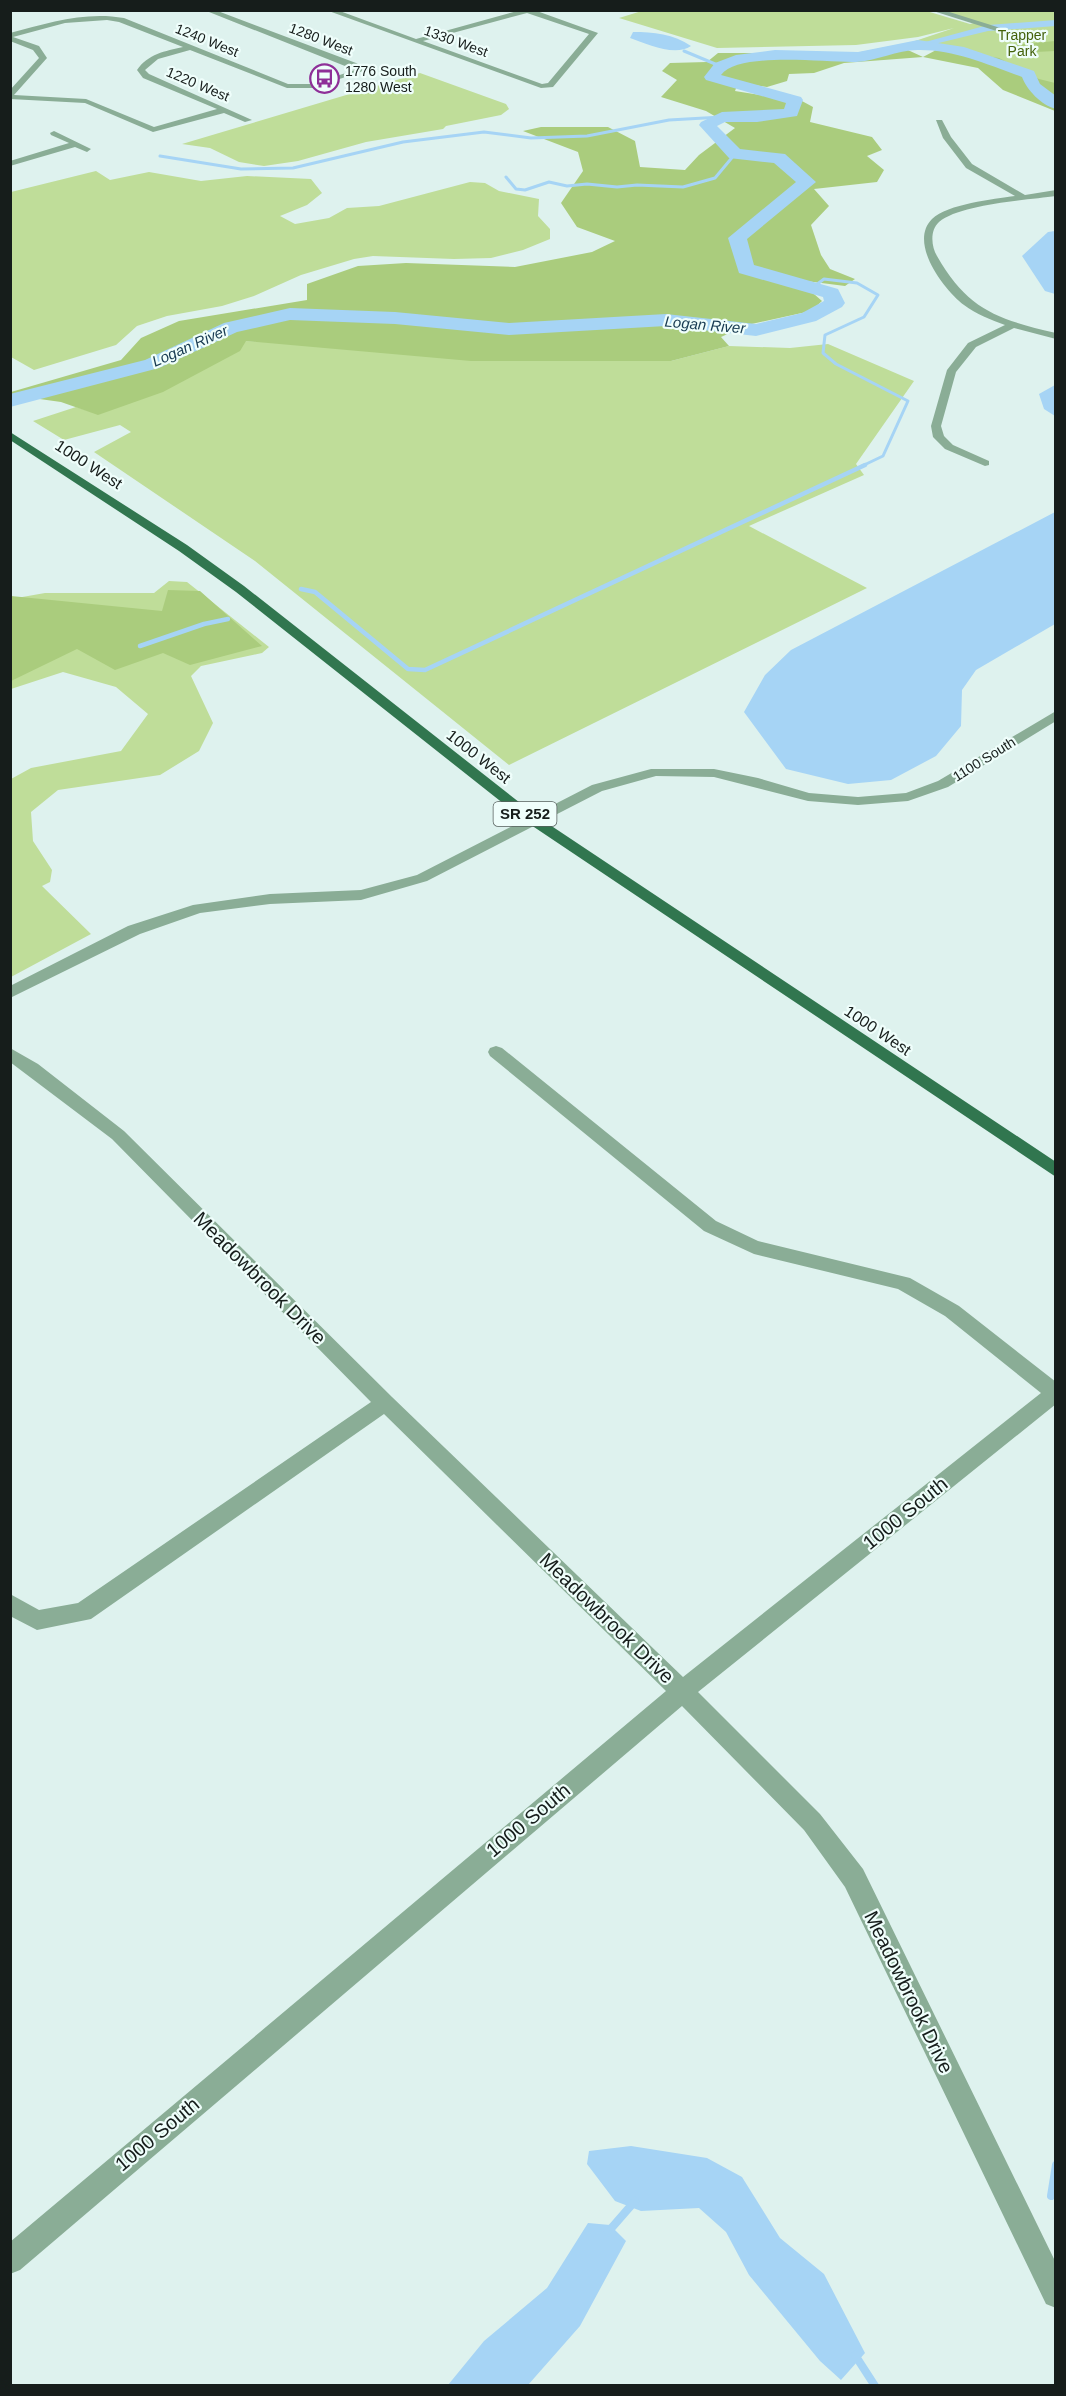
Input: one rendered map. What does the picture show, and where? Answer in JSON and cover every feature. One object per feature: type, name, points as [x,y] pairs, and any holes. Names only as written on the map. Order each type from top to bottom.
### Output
[{"type":"main road","name":"1000 West","points":[[10,435],[183,548],[240,589],[533,820],[1056,1171]]},
{"type":"street","name":"1280 West","points":[[207,10],[359,68],[359,71],[354,74],[299,87]]},
{"type":"street","name":"1330 West","points":[[329,10],[541,86],[550,85],[594,33],[526,11]]},
{"type":"street","points":[[933,10],[1006,31]]},
{"type":"street","points":[[415,41],[526,11]]},
{"type":"street","name":"1240 West","points":[[10,36],[74,20],[105,17],[121,20],[287,86],[299,87]]},
{"type":"street","points":[[10,36],[36,48],[44,58],[10,96]]},
{"type":"street","name":"1220 West","points":[[190,48],[154,57],[144,64],[141,70],[146,76],[248,120]]},
{"type":"street","points":[[10,96],[86,101],[153,130],[225,110]]},
{"type":"street","points":[[939,122],[947,138],[969,166],[1023,198]]},
{"type":"street","points":[[54,133],[87,149]]},
{"type":"street","points":[[10,164],[75,144]]},
{"type":"street","points":[[1056,193],[963,210],[939,218],[930,228],[927,246],[948,283],[970,304],[1013,325],[1056,336]]},
{"type":"street","points":[[985,463],[949,447],[939,437],[936,426],[951,372],[972,345],[1013,325]]},
{"type":"street","name":"1100 South","points":[[10,993],[134,930],[198,908],[270,899],[361,895],[422,878],[597,788],[656,772],[714,773],[808,796],[858,801],[908,797],[943,784],[1056,715]]},
{"type":"street","points":[[496,1052],[710,1226],[754,1247],[903,1282],[952,1311],[1055,1393]]},
{"type":"street","name":"Meadowbrook Drive","points":[[10,1054],[32,1068],[118,1135],[385,1403],[682,1691],[812,1821],[854,1878],[1056,2294]]},
{"type":"street","name":"1000 South","points":[[10,2260],[682,1691],[1055,1393]]},
{"type":"street","points":[[10,1604],[37,1620],[83,1611],[385,1403]]},
{"type":"green space","name":"Trapper Park","points":[[645,10],[923,10],[970,24],[978,22],[941,11],[1055,11],[1055,86],[909,43],[954,28],[918,37],[856,45],[717,48],[619,18]]},
{"type":"green space","points":[[1055,41],[1055,51],[1016,53],[1013,45]]},
{"type":"green space","points":[[897,45],[923,57],[844,63],[814,73],[789,74],[787,81],[767,87],[738,83],[735,91],[760,95],[789,94],[813,107],[810,122],[872,137],[882,150],[867,156],[884,170],[877,182],[814,189],[829,206],[811,225],[821,255],[830,269],[855,279],[845,286],[798,280],[822,301],[811,311],[747,325],[721,337],[729,346],[671,361],[471,361],[246,341],[240,351],[163,392],[98,415],[61,402],[11,395],[11,392],[121,360],[141,338],[179,321],[307,300],[307,284],[358,266],[406,263],[515,267],[592,252],[615,241],[577,227],[561,203],[583,171],[578,152],[523,131],[541,127],[608,127],[635,141],[640,167],[685,170],[699,155],[735,128],[706,111],[661,97],[677,80],[662,71],[670,63],[707,62],[718,53],[856,53]]},
{"type":"green space","points":[[938,49],[999,58],[1039,79],[1055,83],[1055,111],[1003,90],[978,68],[923,57]]},
{"type":"green space","points":[[420,73],[506,104],[509,109],[501,115],[446,126],[443,129],[366,142],[298,161],[264,166],[239,162],[210,148],[182,144]]},
{"type":"green space","points":[[96,171],[110,180],[149,172],[201,181],[247,176],[311,179],[322,193],[307,205],[280,216],[295,224],[329,218],[347,208],[379,206],[470,182],[485,183],[499,191],[539,199],[538,216],[550,229],[550,239],[523,250],[491,258],[373,256],[354,259],[301,275],[254,296],[222,306],[167,316],[137,326],[116,345],[34,370],[11,357],[11,192]]},
{"type":"green space","points":[[245,341],[671,361],[729,346],[790,348],[828,344],[914,381],[856,464],[864,475],[749,526],[867,588],[509,765],[255,561],[94,452],[131,432],[120,425],[64,440],[33,421],[76,407],[98,414]]},
{"type":"green space","points":[[169,581],[187,582],[269,647],[262,653],[201,666],[191,676],[213,723],[199,751],[160,775],[58,790],[31,812],[33,841],[52,870],[50,882],[42,886],[91,934],[11,977],[11,779],[31,768],[121,751],[148,714],[116,687],[63,672],[11,689],[11,599],[45,593],[154,593]]},
{"type":"green space","points":[[168,590],[200,591],[262,646],[190,665],[163,653],[115,670],[77,649],[11,681],[11,596],[162,611]]},
{"type":"water","points":[[633,32],[663,34],[691,46],[669,50],[630,38]]},
{"type":"water","points":[[1056,231],[1055,294],[1045,291],[1022,256],[1048,232]]},
{"type":"water","points":[[1055,385],[1055,416],[1044,409],[1039,394]]},
{"type":"water","points":[[1055,512],[1055,624],[976,670],[962,690],[961,726],[936,756],[891,780],[848,784],[786,769],[744,712],[765,675],[791,650]]},
{"type":"water","points":[[631,2146],[707,2158],[742,2177],[780,2238],[824,2274],[865,2353],[841,2380],[820,2361],[749,2275],[726,2232],[699,2208],[641,2211],[615,2201],[587,2164],[589,2151]]},
{"type":"water","points":[[588,2223],[610,2225],[626,2241],[580,2326],[528,2385],[448,2385],[484,2341],[547,2288]]},
{"type":"waterway","points":[[918,45],[988,28],[1056,23]]},
{"type":"waterway","name":"Logan River","points":[[10,401],[152,364],[231,327],[290,314],[395,318],[509,329],[666,320],[756,330],[809,317],[835,303],[831,293],[746,269],[737,238],[807,182],[779,158],[735,154],[707,125],[722,117],[757,117],[791,113],[795,100],[712,77],[720,66],[736,60],[775,55],[858,57],[918,45],[959,50],[1029,74],[1033,86],[1056,104]]},
{"type":"waterway","points":[[684,51],[720,66]]},
{"type":"waterway","points":[[160,156],[241,169],[293,168],[403,142],[484,132],[531,138],[587,136],[669,120],[722,117]]},
{"type":"waterway","points":[[506,177],[516,189],[525,190],[549,182],[567,186],[587,184],[617,187],[637,185],[683,187],[715,178],[735,154]]},
{"type":"waterway","points":[[812,288],[824,279],[857,283],[878,295],[864,317],[825,335],[823,353],[836,364],[908,401],[883,456],[862,466]]},
{"type":"waterway","points":[[301,589],[315,592],[408,669],[425,670],[865,465]]},
{"type":"waterway","points":[[140,646],[204,624],[228,619]]},
{"type":"waterway","points":[[1051,2196],[1056,2165]]},
{"type":"waterway","points":[[608,2232],[635,2201]]},
{"type":"waterway","points":[[855,2355],[875,2386]]},
{"type":"place","name":"1776 South 1280 West","points":[[324,79]]}]
